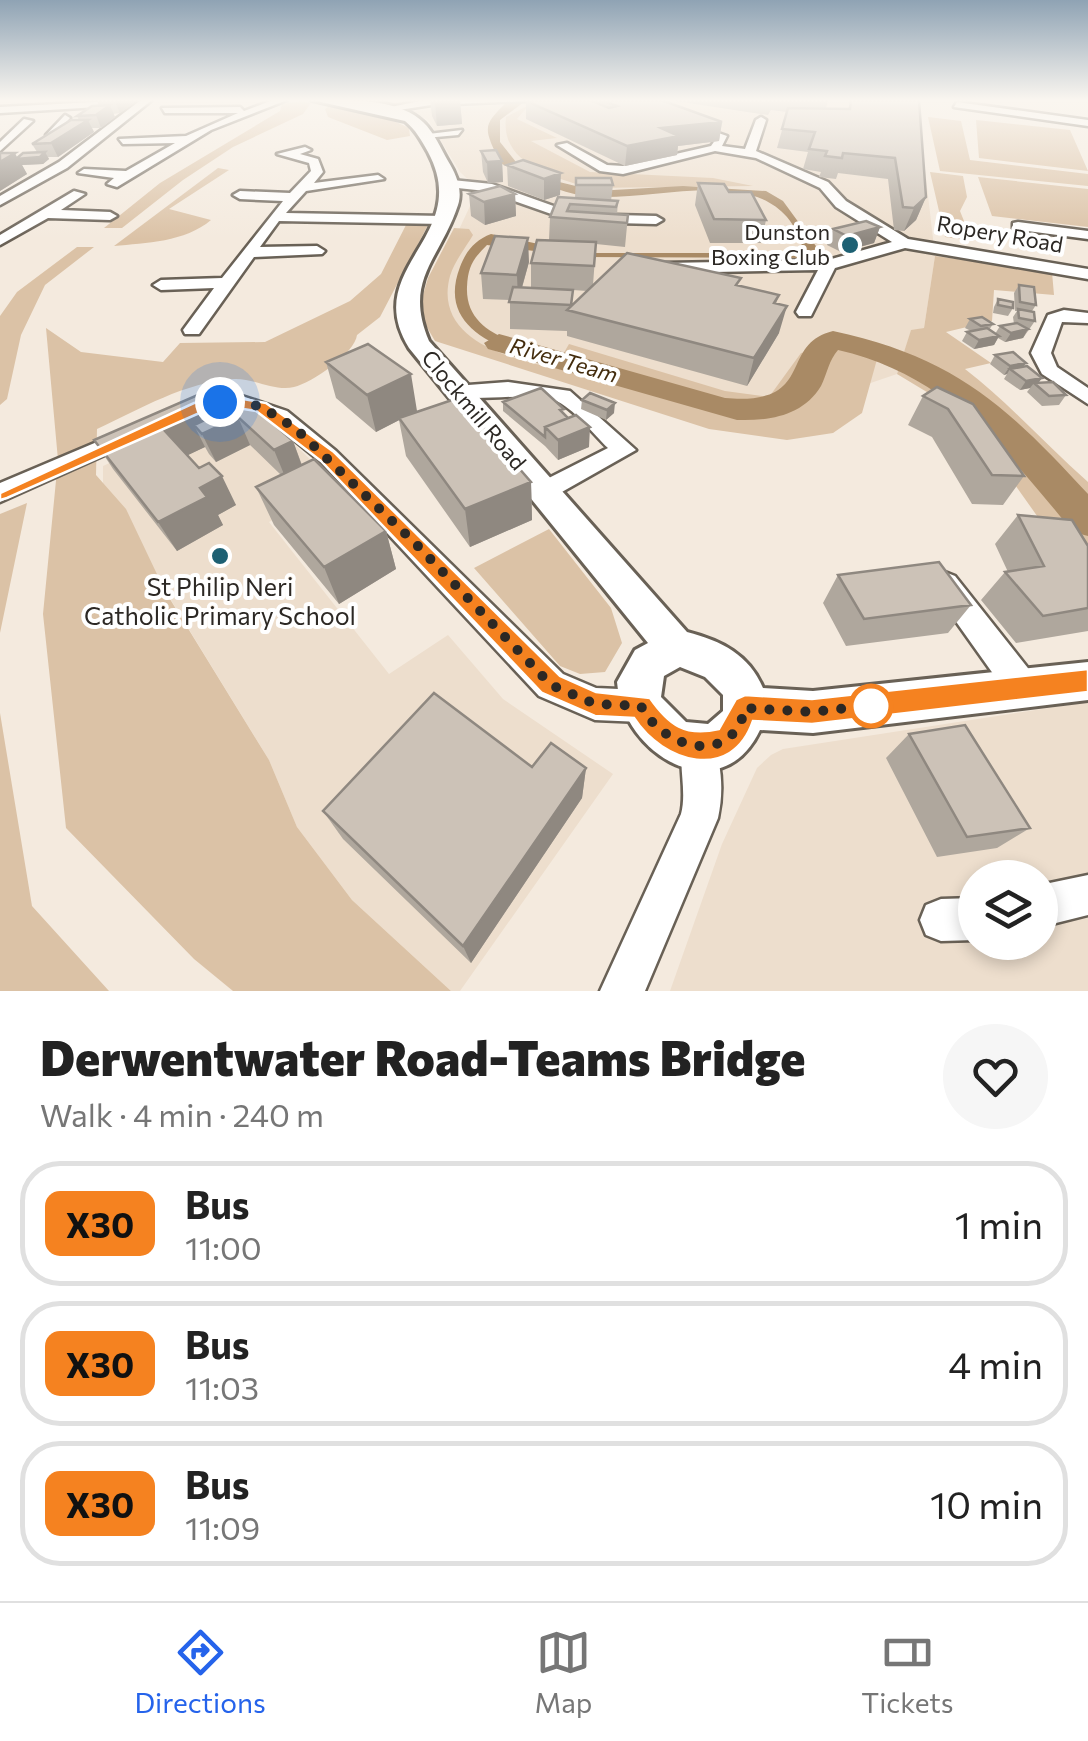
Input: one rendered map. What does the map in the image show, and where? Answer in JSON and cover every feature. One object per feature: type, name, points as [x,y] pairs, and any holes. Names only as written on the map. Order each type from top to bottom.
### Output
[{"type":"main road","points":[[434,146],[455,176]]},
{"type":"main road","name":"Clockmill Road","points":[[455,176],[452,201],[409,288],[406,313],[418,343],[455,392],[638,598],[676,650]]},
{"type":"main road","points":[[676,650],[717,659],[738,680],[745,708],[736,732],[726,741],[698,748],[683,745],[657,730],[641,706],[638,693],[644,668],[652,659],[676,650]]},
{"type":"main road","points":[[745,708],[812,712],[1023,688],[1085,686]]},
{"type":"street","points":[[0,201],[88,146]]},
{"type":"street","points":[[113,184],[175,146]]},
{"type":"street","points":[[565,146],[604,168],[623,170],[715,148],[749,154],[824,185],[842,204],[904,244]]},
{"type":"street","points":[[749,154],[752,146]]},
{"type":"street","points":[[192,330],[276,218],[317,172],[314,161],[283,154],[305,150]]},
{"type":"street","points":[[25,168],[63,165]]},
{"type":"street","points":[[84,173],[128,175]]},
{"type":"street","points":[[455,176],[574,218],[656,220]]},
{"type":"street","points":[[259,180],[235,199],[378,178]]},
{"type":"street","points":[[4,236],[79,194]]},
{"type":"street","points":[[45,214],[110,216]]},
{"type":"street","points":[[276,218],[443,220]]},
{"type":"street","points":[[1018,226],[1088,235]]},
{"type":"street","points":[[638,268],[829,266],[904,244]]},
{"type":"street","name":"Ropery Road","points":[[904,244],[1088,274]]},
{"type":"street","points":[[1046,267],[1041,252],[1050,245],[1088,245]]},
{"type":"street","points":[[251,252],[317,251]]},
{"type":"street","points":[[805,312],[829,266]]},
{"type":"street","points":[[161,285],[228,283]]},
{"type":"street","points":[[1088,318],[1064,315],[1054,319],[1041,353],[1050,370],[1088,398]]},
{"type":"street","points":[[455,392],[498,388],[563,395],[624,450],[544,491]]},
{"type":"street","points":[[498,388],[515,407]]},
{"type":"street","points":[[0,493],[200,406],[231,402],[260,406],[328,456],[551,685],[595,704],[641,706]]},
{"type":"street","points":[[566,425],[593,422]]},
{"type":"street","points":[[937,574],[1023,688]]},
{"type":"street","points":[[622,991],[699,818],[705,794],[698,748]]},
{"type":"street","points":[[1058,902],[1088,894]]},
{"type":"shaded area","points":[[221,146],[235,146],[183,180],[122,228],[104,228],[160,183]]},
{"type":"shaded area","points":[[444,146],[922,146],[935,256],[924,328],[911,331],[897,374],[771,417],[474,351],[433,285],[478,189],[460,172]]},
{"type":"shaded area","points":[[493,146],[503,146],[516,162],[547,179],[596,191],[683,186],[766,191],[783,201],[821,253],[806,258],[583,257],[487,245],[469,274],[469,303],[475,316],[510,341],[554,355],[547,363],[493,343],[465,321],[457,306],[455,288],[468,251],[480,239],[491,234],[581,253],[794,253],[803,249],[789,220],[768,202],[741,193],[710,190],[585,196],[553,187],[500,163]]},
{"type":"shaded area","points":[[511,146],[541,146],[590,172],[713,178],[753,186],[589,188],[545,173]]},
{"type":"shaded area","points":[[934,146],[967,146],[970,160],[1088,174],[1088,186],[940,171]]},
{"type":"shaded area","points":[[978,146],[1077,146],[1088,171],[979,158]]},
{"type":"shaded area","points":[[218,168],[229,170],[169,209],[211,220],[177,237],[114,246]]},
{"type":"shaded area","points":[[930,172],[963,176],[967,197],[960,211],[972,241],[945,237]]},
{"type":"shaded area","points":[[978,177],[1088,189],[1088,227],[992,216]]},
{"type":"shaded area","points":[[406,225],[428,225],[380,317],[357,335],[349,350],[321,374],[287,388],[234,379],[198,385],[97,429],[96,475],[126,509],[165,591],[269,760],[297,827],[352,900],[451,991],[233,991],[194,959],[66,828],[43,614],[58,460],[46,328],[81,352],[163,362],[180,343],[265,342],[350,301],[381,274]]},
{"type":"shaded area","points":[[454,228],[469,229],[473,235],[450,276],[448,298],[453,316],[464,330],[497,352],[555,368],[569,344],[725,391],[769,397],[801,353],[839,345],[881,345],[862,413],[833,433],[787,440],[709,429],[435,341],[418,312],[428,278]]},
{"type":"shaded area","points":[[77,247],[94,247],[45,285],[21,335],[7,399],[0,405],[0,316],[17,292]]},
{"type":"shaded area","points":[[935,256],[1052,272],[1054,295],[994,290],[992,321],[946,332],[991,363],[965,369],[1088,482],[1088,588],[977,431],[955,409],[897,374],[911,330],[924,328]]},
{"type":"shaded area","points":[[216,414],[275,426],[338,486],[269,522],[389,674],[448,635],[503,699],[613,774],[460,991],[451,991],[352,900],[297,827],[269,760],[103,489],[103,466]]},
{"type":"shaded area","points":[[27,503],[0,633],[0,514]]},
{"type":"shaded area","points":[[549,529],[611,608],[622,643],[605,672],[580,674],[560,666],[474,568]]},
{"type":"shaded area","points":[[1088,702],[1088,991],[670,991],[722,844],[757,768],[783,749]]},
{"type":"shaded area","points":[[0,713],[32,906],[109,991],[0,991]]},
{"type":"building","points":[[922,146],[926,197],[914,208],[903,207],[895,158],[843,153],[842,158],[809,149]]},
{"type":"building","points":[[496,150],[502,161],[487,162],[481,151]]},
{"type":"building","points":[[45,152],[40,157],[16,159],[23,153]]},
{"type":"building","points":[[0,153],[15,153],[0,162]]},
{"type":"building","points":[[523,160],[561,173],[544,179],[507,165]]},
{"type":"building","points":[[576,178],[611,178],[613,185],[576,185]]},
{"type":"building","points":[[698,183],[724,184],[729,192],[751,192],[766,220],[714,219]]},
{"type":"building","points":[[500,186],[515,194],[484,202],[469,194]]},
{"type":"building","points":[[558,197],[618,201],[616,207],[570,204],[567,211],[628,215],[627,223],[550,217]]},
{"type":"building","points":[[866,221],[880,227],[847,236],[833,229]]},
{"type":"building","points":[[495,236],[528,238],[517,275],[481,273]]},
{"type":"building","points":[[537,240],[596,242],[594,266],[531,263]]},
{"type":"building","points":[[627,253],[741,278],[736,285],[779,295],[774,303],[787,306],[754,358],[567,310]]},
{"type":"building","points":[[1019,285],[1034,287],[1036,305],[1020,302]]},
{"type":"building","points":[[513,287],[573,290],[571,305],[509,302]]},
{"type":"building","points":[[998,299],[1013,302],[1013,308],[998,305]]},
{"type":"building","points":[[1018,309],[1034,312],[1035,321],[1019,318]]},
{"type":"building","points":[[982,317],[993,324],[981,326],[970,319]]},
{"type":"building","points":[[1017,323],[1028,329],[1011,333],[1000,326]]},
{"type":"building","points":[[987,328],[999,336],[979,340],[967,332]]},
{"type":"building","points":[[368,344],[411,374],[367,395],[326,362]]},
{"type":"building","points":[[1013,352],[1026,363],[1010,366],[995,355]]},
{"type":"building","points":[[1027,366],[1042,378],[1026,381],[1010,369]]},
{"type":"building","points":[[1053,382],[1066,395],[1049,396],[1034,383]]},
{"type":"building","points":[[937,387],[973,404],[1024,476],[992,475],[948,409],[923,396]]},
{"type":"building","points":[[541,388],[564,409],[560,410],[568,418],[545,427],[545,437],[503,402]]},
{"type":"building","points":[[207,391],[227,410],[247,401],[293,441],[274,450],[238,417],[202,434],[194,425],[205,420],[199,415],[164,430],[199,468],[209,463],[222,476],[200,488],[207,497],[158,522],[94,440]]},
{"type":"building","points":[[590,393],[615,403],[607,410],[582,400]]},
{"type":"building","points":[[458,398],[531,482],[465,509],[399,418]]},
{"type":"building","points":[[576,415],[590,427],[558,440],[545,427]]},
{"type":"building","points":[[314,459],[386,531],[324,567],[256,487]]},
{"type":"building","points":[[1018,515],[1072,520],[1088,546],[1088,608],[1043,616],[1005,572],[1044,566]]},
{"type":"building","points":[[939,562],[971,605],[864,619],[838,575]]},
{"type":"building","points":[[434,693],[532,767],[551,743],[586,768],[463,946],[323,811]]},
{"type":"building","points":[[965,725],[1030,828],[967,837],[909,734]]},
{"type":"waterway","name":"River Team","points":[[499,343],[723,408],[750,410],[775,406],[796,395],[821,350],[833,340],[876,349],[947,382],[978,405],[1006,430],[1088,521]]},
{"type":"bus line","name":"X30","points":[[0,493],[200,406],[220,402],[260,406],[279,416],[328,456],[528,666],[551,685],[595,704],[641,706],[647,719],[669,739],[698,748],[726,741],[736,732],[745,708],[812,712],[1088,681]]},
{"type":"place","name":"Dunston Boxing Club","points":[[850,245]]},
{"type":"place","name":"St Philip Neri Catholic Primary School","points":[[220,556]]},
{"type":"route","points":[[220,402],[260,406],[295,428],[414,542],[528,666],[551,685],[570,694],[595,704],[641,706],[647,719],[669,739],[698,748],[726,741],[736,732],[745,708],[812,712],[883,704],[871,706]]}]
